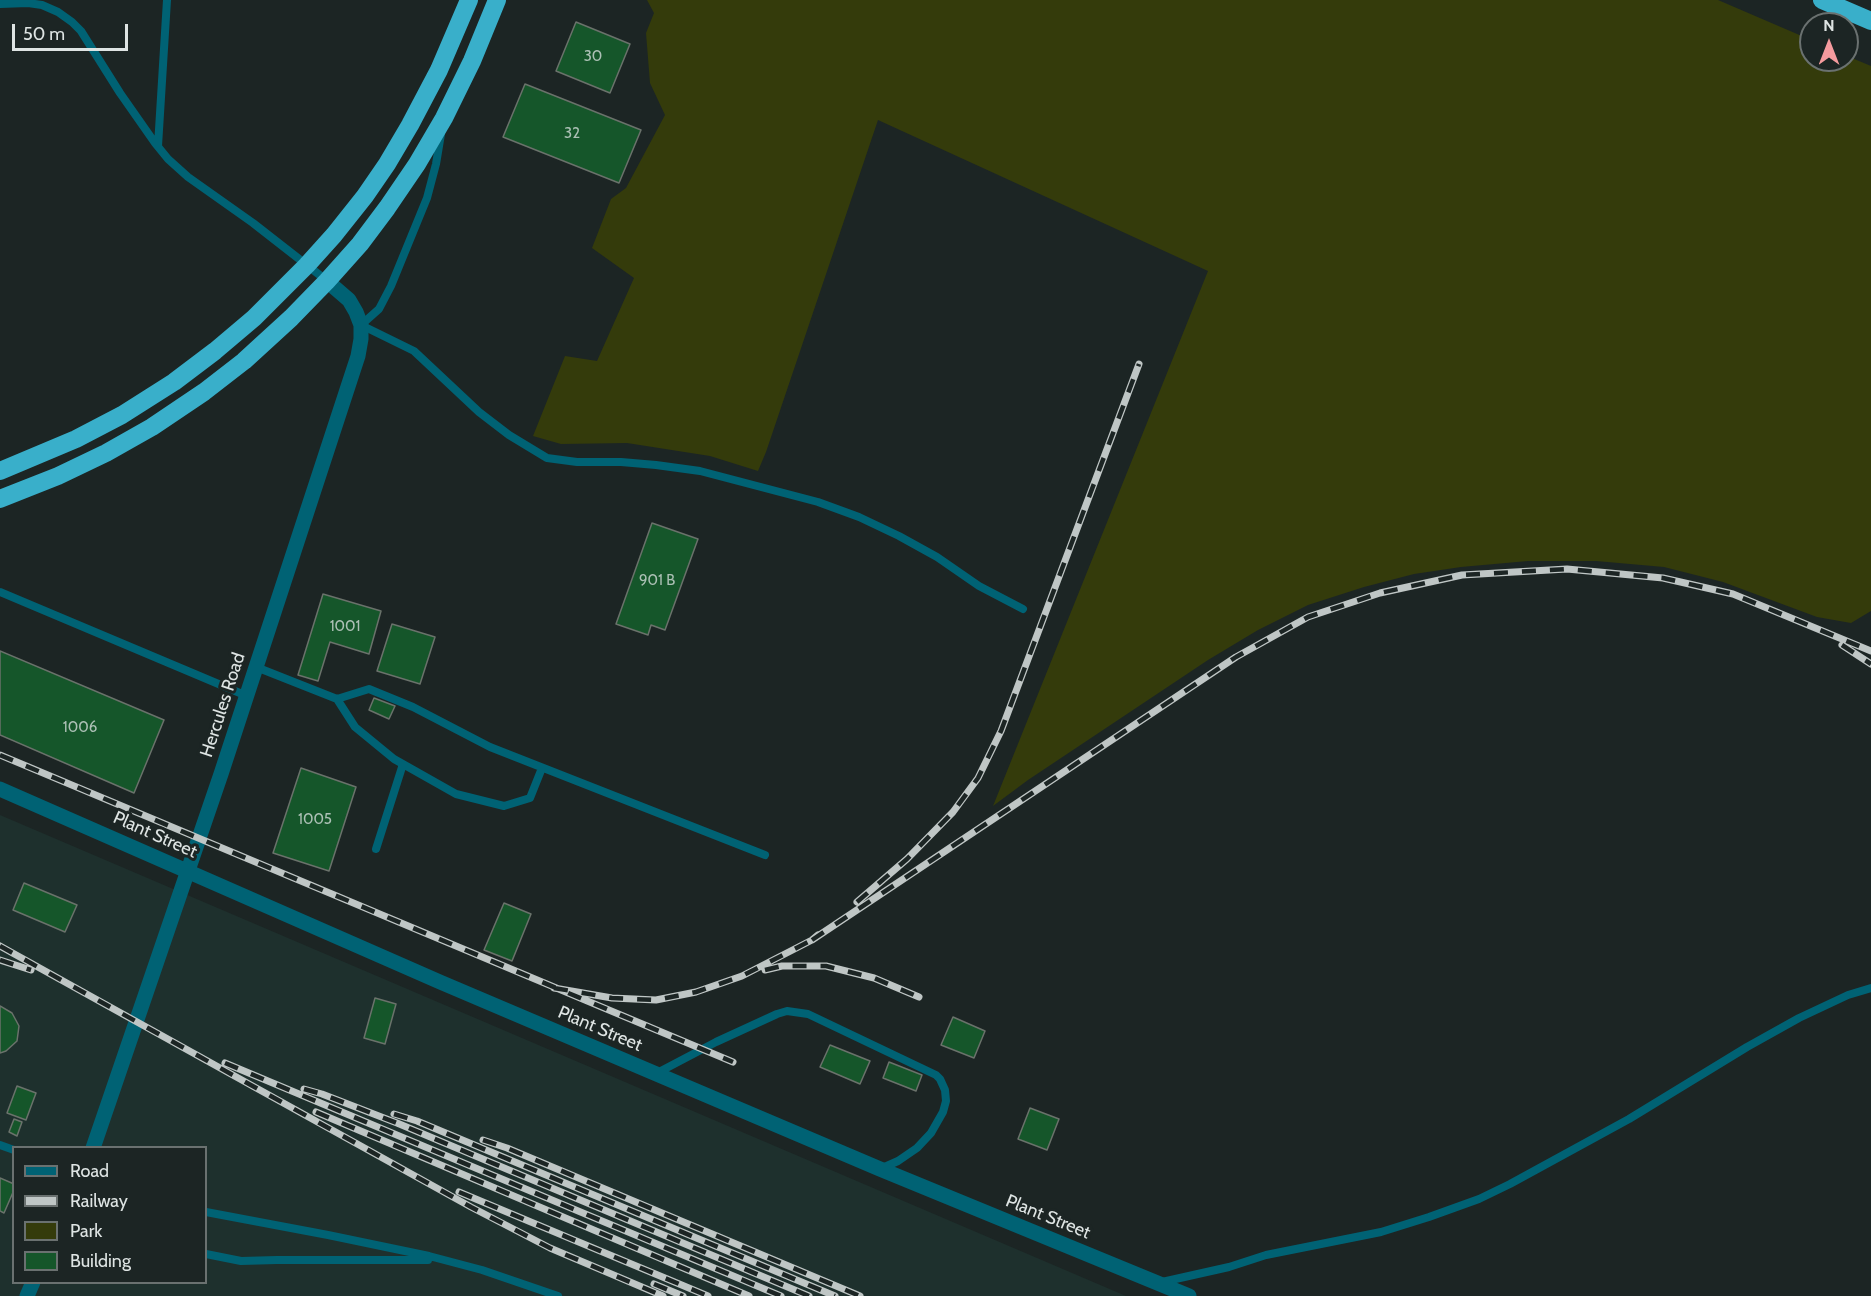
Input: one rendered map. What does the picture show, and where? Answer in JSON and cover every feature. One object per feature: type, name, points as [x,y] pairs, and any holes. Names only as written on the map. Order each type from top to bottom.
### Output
[{"type":"highway","points":[[0,471],[76,439],[122,415],[174,382],[216,351],[254,318],[306,265],[352,212],[387,164],[439,70],[469,0]]},
{"type":"highway","points":[[0,499],[58,476],[152,427],[244,361],[291,318],[327,281],[387,208],[417,164],[444,118],[472,61],[496,0]]},
{"type":"highway","points":[[1822,0],[1871,21]]},
{"type":"street","points":[[327,281],[349,300],[361,325]]},
{"type":"street","name":"Hercules Road","points":[[94,1146],[247,696],[358,356],[362,339],[361,325]]},
{"type":"street","name":"Plant Street","points":[[0,789],[655,1074],[1189,1296]]},
{"type":"lane","points":[[158,146],[167,0]]},
{"type":"lane","points":[[0,4],[42,5],[72,21],[168,159],[188,177],[253,223],[327,281]]},
{"type":"lane","points":[[444,118],[427,198],[412,236],[379,309],[361,325],[414,351],[479,412],[509,435],[547,458],[577,462],[621,462],[700,471],[818,502],[899,536],[937,557],[979,586],[1023,609]]},
{"type":"lane","points":[[0,592],[247,696]]},
{"type":"lane","points":[[256,667],[337,699],[355,727],[394,759],[456,794],[504,806],[530,798],[542,768]]},
{"type":"lane","points":[[337,699],[369,689],[412,707],[490,747],[765,855]]},
{"type":"lane","points":[[376,849],[403,764]]},
{"type":"lane","points":[[1158,1283],[1229,1267],[1266,1255],[1381,1232],[1429,1218],[1479,1199],[1629,1119],[1799,1018],[1848,995],[1871,988]]},
{"type":"lane","points":[[655,1074],[777,1014],[787,1011],[808,1014],[936,1075],[940,1079],[945,1090],[946,1101],[944,1112],[931,1133],[918,1148],[880,1169]]},
{"type":"lane","points":[[207,1212],[446,1261],[482,1270],[558,1296]]},
{"type":"lane","points":[[207,1254],[241,1261],[380,1259],[446,1261]]},
{"type":"shaded area","points":[[0,815],[1126,1296],[0,1296]]},
{"type":"green space","points":[[647,0],[1718,0],[1799,35],[1799,72],[1859,72],[1859,61],[1871,66],[1871,611],[1851,623],[1817,617],[1723,582],[1664,567],[1596,561],[1528,561],[1414,574],[1308,605],[1258,630],[1208,660],[1028,780],[993,806],[1208,271],[878,120],[758,471],[710,456],[627,443],[561,444],[533,436],[565,356],[597,361],[634,278],[592,248],[611,199],[626,188],[665,115],[650,83],[646,33],[654,13]]},
{"type":"building","points":[[576,22],[630,44],[610,93],[556,71]]},
{"type":"building","points":[[525,84],[641,130],[619,183],[503,137]]},
{"type":"building","points":[[652,523],[698,539],[665,630],[651,625],[648,635],[616,624]]},
{"type":"building","points":[[323,594],[381,611],[369,654],[330,642],[318,681],[298,675]]},
{"type":"building","points":[[392,624],[435,637],[420,684],[377,671]]},
{"type":"building","points":[[0,651],[164,720],[134,793],[0,735]]},
{"type":"building","points":[[374,698],[395,706],[389,719],[369,710]]},
{"type":"building","points":[[301,768],[356,787],[329,871],[273,853]]},
{"type":"building","points":[[24,883],[77,905],[65,932],[13,910]]},
{"type":"building","points":[[504,903],[531,914],[512,961],[484,950]]},
{"type":"building","points":[[375,998],[396,1004],[385,1044],[364,1038]]},
{"type":"building","points":[[0,1006],[12,1013],[19,1026],[17,1041],[6,1051],[0,1053]]},
{"type":"building","points":[[953,1017],[985,1031],[974,1058],[941,1045]]},
{"type":"building","points":[[830,1045],[870,1061],[860,1084],[820,1067]]},
{"type":"building","points":[[889,1062],[922,1075],[916,1091],[883,1078]]},
{"type":"building","points":[[17,1086],[36,1093],[26,1120],[7,1113]]},
{"type":"building","points":[[1030,1108],[1059,1119],[1047,1150],[1018,1139]]},
{"type":"building","points":[[14,1119],[22,1122],[17,1136],[9,1132]]},
{"type":"building","points":[[0,1178],[12,1183],[12,1195],[4,1213],[0,1211]]},
{"type":"railway","points":[[857,902],[907,859],[953,812],[978,778],[1001,731],[1139,364]]},
{"type":"railway","points":[[812,940],[1236,657],[1308,617],[1380,593],[1462,575],[1567,569],[1663,578],[1733,594],[1871,651]]},
{"type":"railway","points":[[1842,645],[1871,664]]},
{"type":"railway","points":[[0,755],[733,1062]]},
{"type":"railway","points":[[554,988],[612,998],[656,1000],[696,992],[742,976],[818,935]]},
{"type":"railway","points":[[0,946],[471,1207],[550,1248],[663,1296]]},
{"type":"railway","points":[[0,960],[31,970]]},
{"type":"railway","points":[[765,970],[782,966],[826,966],[874,978],[919,997]]},
{"type":"railway","points":[[225,1063],[781,1296]]},
{"type":"railway","points":[[304,1089],[397,1123],[809,1296]]},
{"type":"railway","points":[[316,1112],[749,1296]]},
{"type":"railway","points":[[394,1114],[417,1121],[835,1296]]},
{"type":"railway","points":[[483,1140],[860,1296]]},
{"type":"railway","points":[[459,1192],[708,1296]]},
{"type":"railway","points":[[654,1284],[683,1296]]}]
